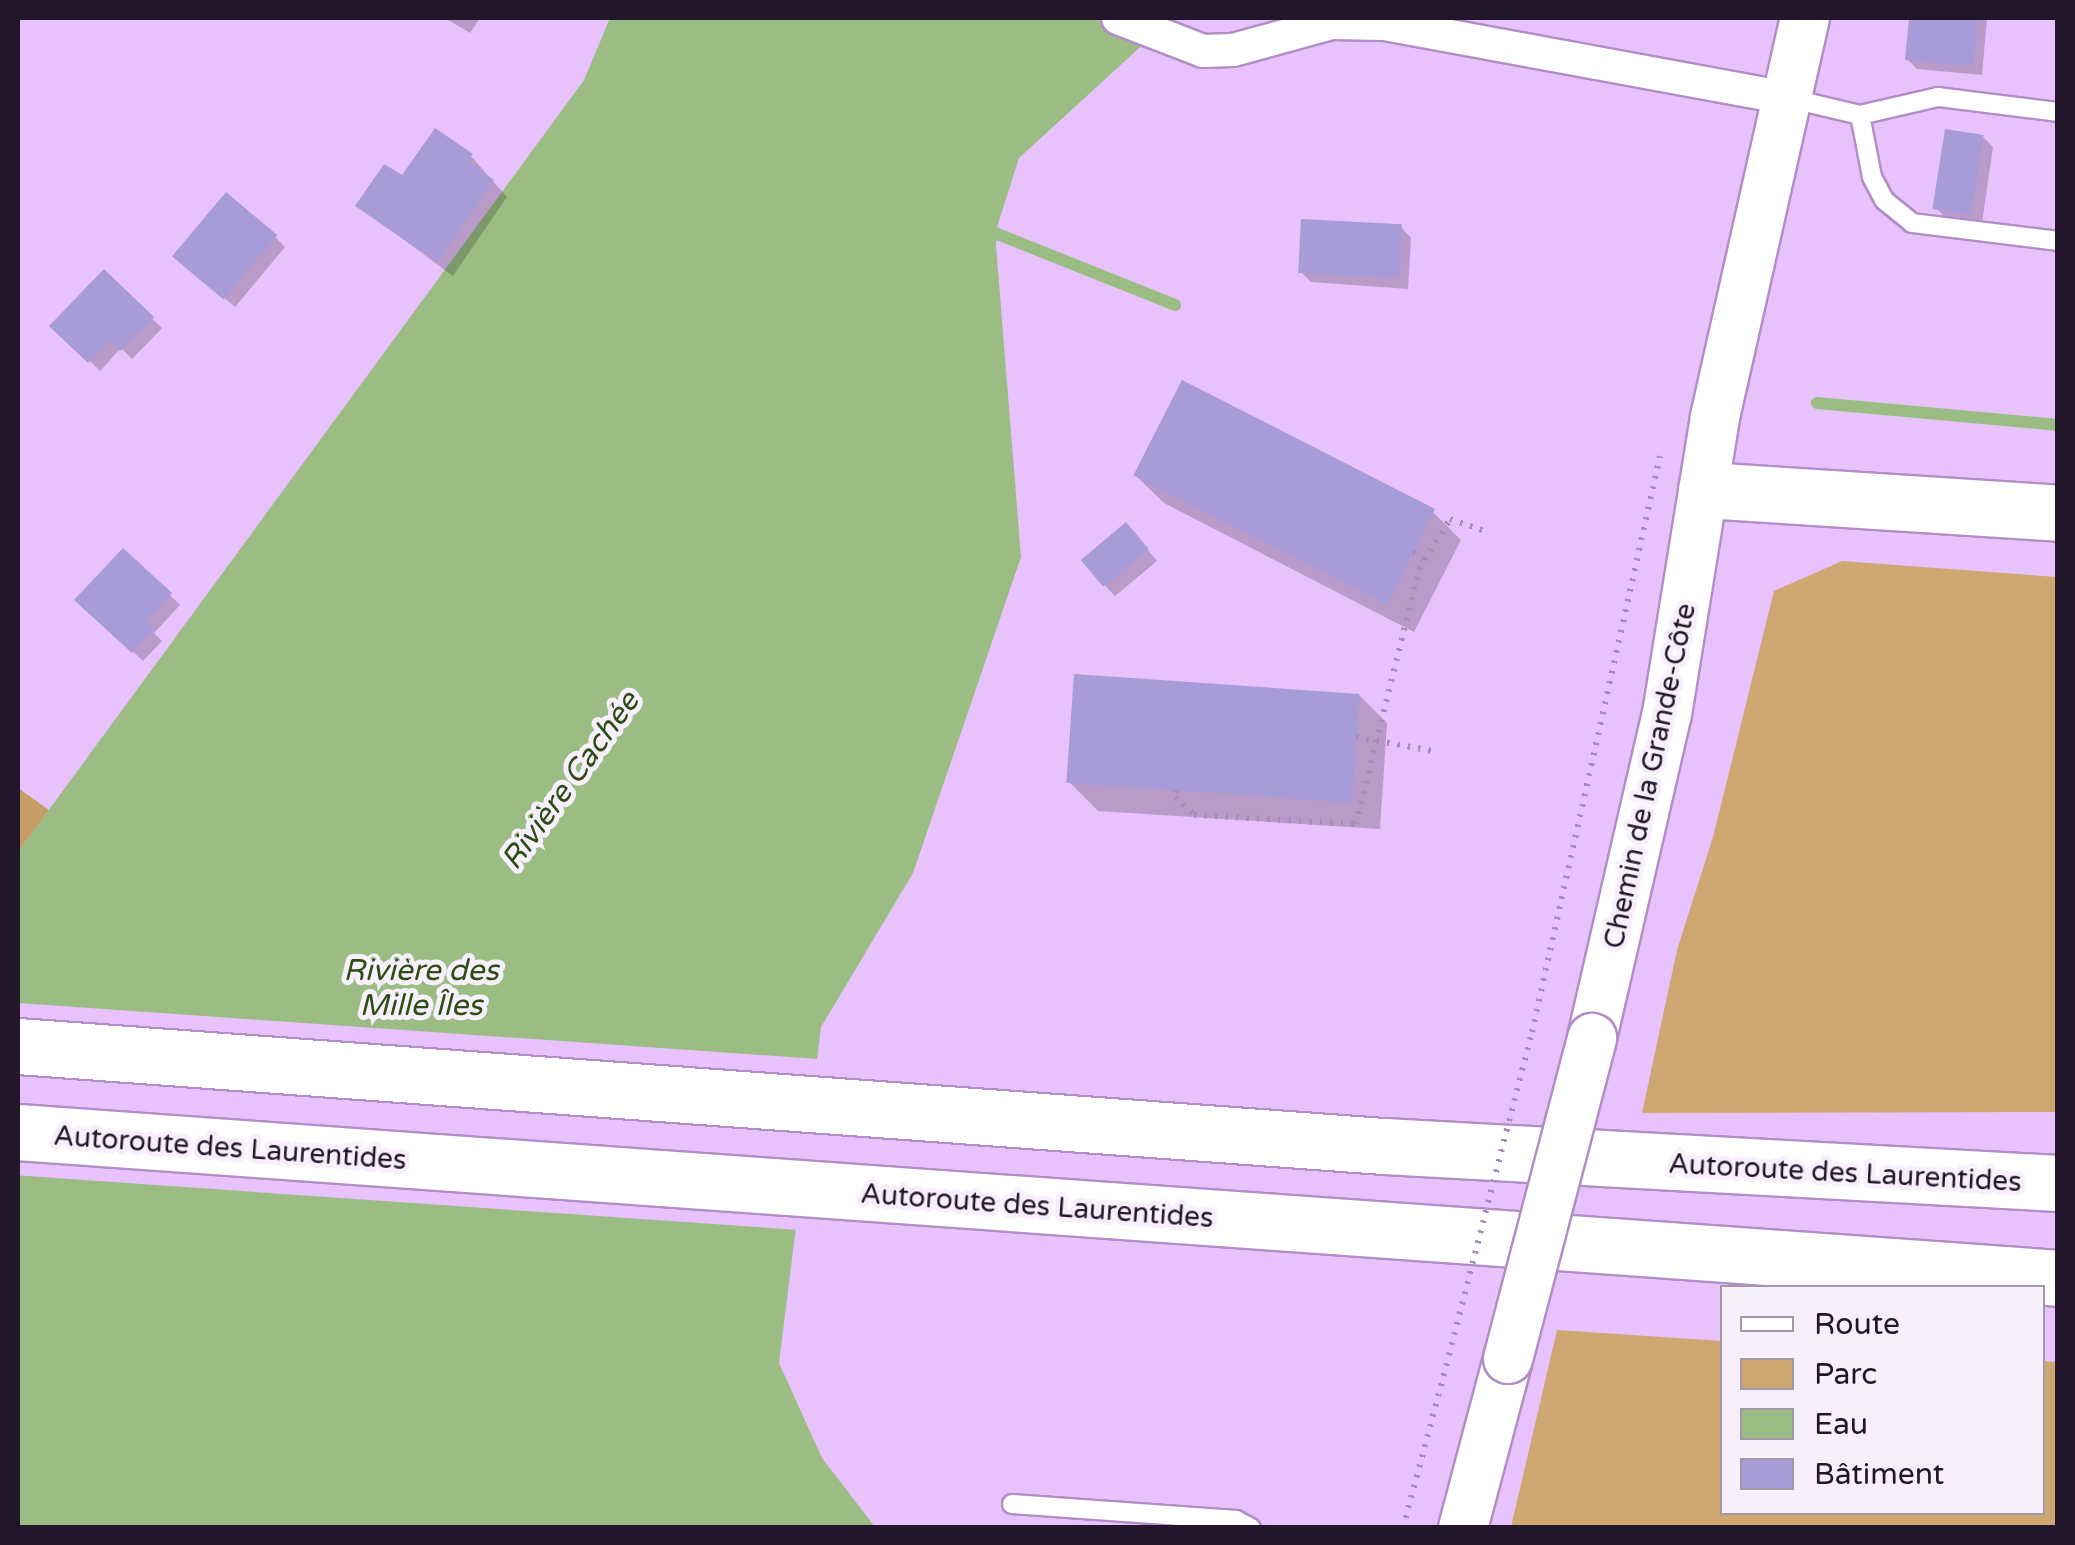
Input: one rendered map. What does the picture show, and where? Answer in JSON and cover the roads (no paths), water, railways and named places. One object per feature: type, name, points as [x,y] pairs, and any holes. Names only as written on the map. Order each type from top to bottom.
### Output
[{"type":"highway","points":[[1706,490],[2058,513]]},
{"type":"highway","name":"Autoroute des Laurentides","points":[[18,1046],[1787,1172],[2058,1184]]},
{"type":"highway","name":"Autoroute des Laurentides","points":[[18,1132],[2058,1278]]},
{"type":"main road","name":"Chemin de la Grande-Côte","points":[[1463,1528],[1592,1038],[1667,714],[1715,416],[1806,18]]},
{"type":"street","points":[[1132,25],[1215,51],[1332,23],[1384,24],[1787,98]]},
{"type":"lane","points":[[1787,98],[1860,114],[1938,97],[2058,112]]},
{"type":"lane","points":[[1860,114],[1872,177],[1884,200],[1912,224],[2058,241]]},
{"type":"lane","points":[[1012,1504],[1236,1520],[1251,1528]]},
{"type":"water","name":"Rivière des Mille Îles","points":[[610,18],[1172,18],[1019,158],[995,233],[1021,557],[913,873],[821,1027],[779,1363],[822,1458],[875,1527],[18,1528],[18,852],[584,80]]},
{"type":"waterway","name":"Rivière Cachée","points":[[987,244],[995,233],[1175,305]]},
{"type":"waterway","name":"Rivière Cachée","points":[[1817,403],[2058,425]]}]
